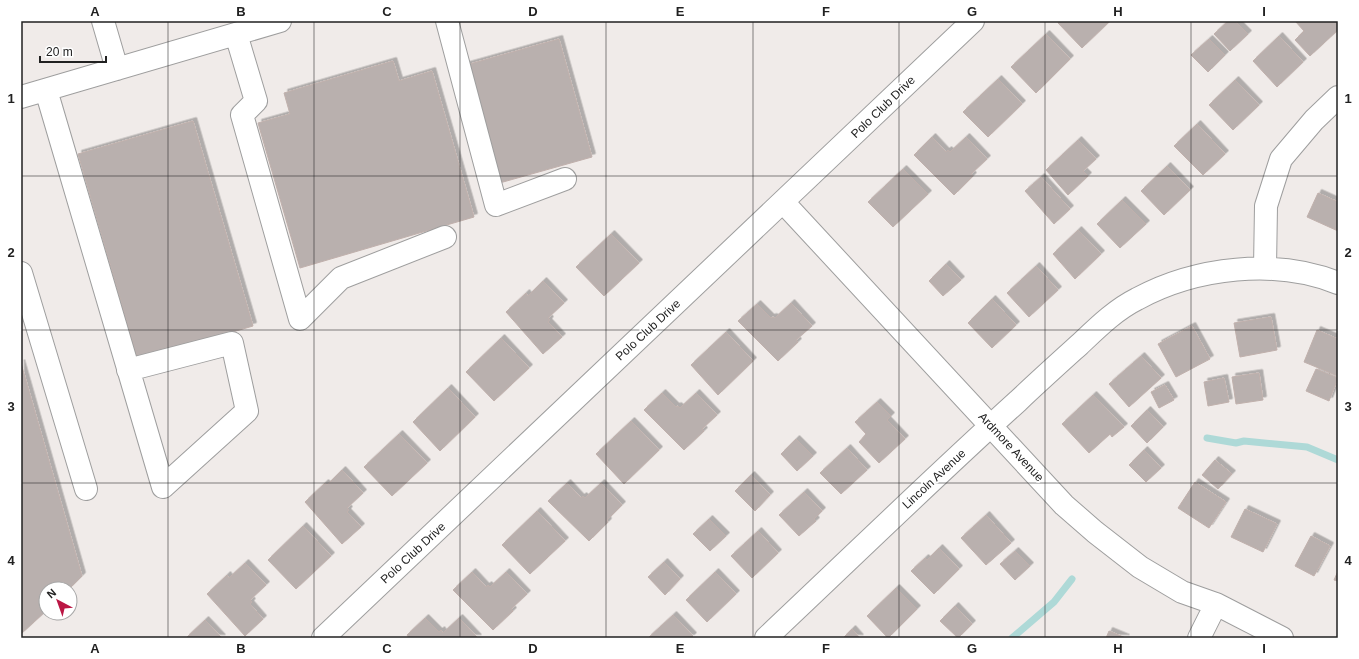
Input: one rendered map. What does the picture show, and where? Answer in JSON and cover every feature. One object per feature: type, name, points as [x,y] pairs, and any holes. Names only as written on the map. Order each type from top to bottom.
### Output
[{"type":"street","points":[[103,21],[117,69]]},
{"type":"street","points":[[21,97],[280,21]]},
{"type":"street","points":[[447,21],[496,205],[565,178]]},
{"type":"street","name":"Polo Club Drive","points":[[323,638],[973,21]]},
{"type":"street","points":[[236,34],[256,101],[242,115],[300,318],[342,278],[445,237]]},
{"type":"street","points":[[46,90],[128,370],[163,487],[247,411],[232,343],[128,370]]},
{"type":"street","points":[[1265,268],[1266,206],[1282,159],[1314,120],[1338,97]]},
{"type":"street","name":"Ardmore Avenue","points":[[783,202],[1064,505],[1095,532],[1140,566],[1182,592],[1216,604],[1282,638]]},
{"type":"street","name":"Lincoln Avenue","points":[[766,638],[991,425],[1104,322],[1137,299],[1177,282],[1223,272],[1265,268],[1285,270],[1338,283]]},
{"type":"street","points":[[21,273],[86,489]]},
{"type":"street","points":[[1199,638],[1216,604]]},
{"type":"building","points":[[1059,21],[1110,21],[1082,48],[1058,23]]},
{"type":"building","points":[[1228,21],[1235,21],[1248,34],[1230,51],[1214,34]]},
{"type":"building","points":[[1295,21],[1338,21],[1338,30],[1310,56],[1295,40],[1304,31]]},
{"type":"building","points":[[1046,34],[1070,59],[1036,93],[1011,67]]},
{"type":"building","points":[[1279,36],[1303,62],[1277,87],[1253,61]]},
{"type":"building","points":[[559,39],[592,157],[496,184],[463,66]]},
{"type":"building","points":[[1209,39],[1225,55],[1208,72],[1191,55]]},
{"type":"building","points":[[393,61],[399,81],[432,71],[474,217],[300,268],[258,123],[290,114],[284,93]]},
{"type":"building","points":[[998,79],[1022,104],[988,137],[963,112]]},
{"type":"building","points":[[1235,80],[1259,105],[1233,130],[1209,105]]},
{"type":"building","points":[[193,121],[253,326],[138,360],[78,154]]},
{"type":"building","points":[[1197,124],[1225,154],[1203,175],[1174,146]]},
{"type":"building","points":[[932,137],[946,152],[948,150],[950,152],[966,137],[987,159],[971,174],[973,176],[954,195],[914,155]]},
{"type":"building","points":[[1078,140],[1096,159],[1083,171],[1088,176],[1068,195],[1046,170]]},
{"type":"building","points":[[1167,166],[1190,190],[1164,215],[1141,191]]},
{"type":"building","points":[[903,169],[928,194],[893,227],[868,202]]},
{"type":"building","points":[[1041,177],[1070,209],[1054,224],[1025,191]]},
{"type":"building","points":[[1318,193],[1338,202],[1338,231],[1307,217]]},
{"type":"building","points":[[1122,200],[1146,224],[1120,248],[1097,224]]},
{"type":"building","points":[[1078,230],[1101,254],[1075,279],[1053,254]]},
{"type":"building","points":[[611,234],[639,263],[604,296],[576,267]]},
{"type":"building","points":[[946,264],[961,280],[943,296],[929,281]]},
{"type":"building","points":[[1036,266],[1058,290],[1029,317],[1007,293]]},
{"type":"building","points":[[543,281],[564,303],[548,318],[550,320],[548,322],[562,337],[543,354],[506,312],[526,293],[528,296]]},
{"type":"building","points":[[992,299],[1016,325],[992,348],[968,323]]},
{"type":"building","points":[[791,303],[812,326],[796,340],[798,342],[778,361],[738,321],[757,304],[771,318],[775,318]]},
{"type":"building","points":[[1271,317],[1277,350],[1240,357],[1234,323]]},
{"type":"building","points":[[1192,326],[1210,359],[1176,377],[1158,344]]},
{"type":"building","points":[[1317,330],[1338,339],[1338,376],[1304,362]]},
{"type":"building","points":[[726,332],[753,361],[718,395],[691,365]]},
{"type":"building","points":[[501,338],[529,368],[494,401],[466,372]]},
{"type":"building","points":[[1141,356],[1161,378],[1129,407],[1109,384]]},
{"type":"building","points":[[21,363],[82,576],[77,581],[38,581],[38,618],[21,634]]},
{"type":"building","points":[[1316,369],[1338,378],[1329,401],[1306,391]]},
{"type":"building","points":[[1259,373],[1263,400],[1236,404],[1232,377]]},
{"type":"building","points":[[1224,378],[1229,402],[1208,406],[1204,382]]},
{"type":"building","points":[[1165,385],[1174,400],[1159,408],[1151,392]]},
{"type":"building","points":[[448,388],[475,417],[440,451],[413,422]]},
{"type":"building","points":[[662,393],[676,407],[678,406],[680,408],[696,393],[717,415],[702,429],[704,431],[684,450],[644,410]]},
{"type":"building","points":[[1093,395],[1124,427],[1112,437],[1110,434],[1089,453],[1062,424]]},
{"type":"building","points":[[877,402],[891,416],[887,420],[905,439],[879,463],[859,442],[866,434],[855,422]]},
{"type":"building","points":[[1147,410],[1163,427],[1147,443],[1131,426]]},
{"type":"building","points":[[631,421],[659,450],[624,484],[596,454]]},
{"type":"building","points":[[399,434],[427,463],[392,496],[364,467]]},
{"type":"building","points":[[796,439],[813,456],[797,471],[781,454]]},
{"type":"building","points":[[847,448],[867,470],[841,494],[820,473]]},
{"type":"building","points":[[1144,450],[1161,468],[1146,482],[1129,465]]},
{"type":"building","points":[[1215,460],[1232,474],[1218,489],[1202,475]]},
{"type":"building","points":[[342,470],[363,493],[347,508],[349,510],[347,512],[361,527],[342,544],[305,502],[325,483],[327,485]]},
{"type":"building","points":[[751,475],[770,495],[755,511],[735,491]]},
{"type":"building","points":[[1195,482],[1226,502],[1209,528],[1178,508]]},
{"type":"building","points":[[567,483],[581,498],[583,496],[585,498],[601,483],[622,505],[589,541],[548,501]]},
{"type":"building","points":[[804,492],[822,511],[814,519],[816,521],[799,536],[779,515]]},
{"type":"building","points":[[1245,509],[1277,524],[1263,552],[1231,537]]},
{"type":"building","points":[[537,511],[565,541],[530,574],[502,545]]},
{"type":"building","points":[[986,515],[1011,543],[986,565],[961,538]]},
{"type":"building","points":[[709,519],[726,536],[710,551],[693,534]]},
{"type":"building","points":[[303,526],[331,556],[296,589],[268,560]]},
{"type":"building","points":[[758,531],[778,553],[752,578],[731,556]]},
{"type":"building","points":[[1311,536],[1330,546],[1314,576],[1295,566]]},
{"type":"building","points":[[939,548],[959,569],[934,594],[911,571],[925,558],[927,560]]},
{"type":"building","points":[[1015,551],[1030,566],[1015,580],[1000,564]]},
{"type":"building","points":[[664,562],[680,579],[665,595],[648,577]]},
{"type":"building","points":[[245,563],[266,585],[250,600],[252,602],[250,604],[263,619],[245,636],[207,594],[227,575],[229,578]]},
{"type":"building","points":[[1338,571],[1338,581],[1334,580]]},
{"type":"building","points":[[472,572],[486,587],[488,585],[490,587],[506,572],[527,594],[511,609],[513,611],[493,630],[453,590]]},
{"type":"building","points":[[715,572],[736,594],[707,622],[686,600]]},
{"type":"building","points":[[896,588],[917,609],[888,638],[867,616]]},
{"type":"building","points":[[955,606],[972,624],[958,638],[940,621]]},
{"type":"building","points":[[673,615],[693,636],[691,638],[648,638]]},
{"type":"building","points":[[425,618],[439,632],[441,630],[443,633],[459,618],[478,638],[409,638],[407,635]]},
{"type":"building","points":[[205,620],[222,638],[186,638]]},
{"type":"building","points":[[852,629],[860,638],[843,638]]},
{"type":"building","points":[[1109,631],[1126,638],[1106,638]]},
{"type":"waterway","points":[[1207,438],[1236,443],[1244,441],[1307,447],[1338,460]]},
{"type":"waterway","points":[[1012,638],[1054,602],[1072,579]]}]
